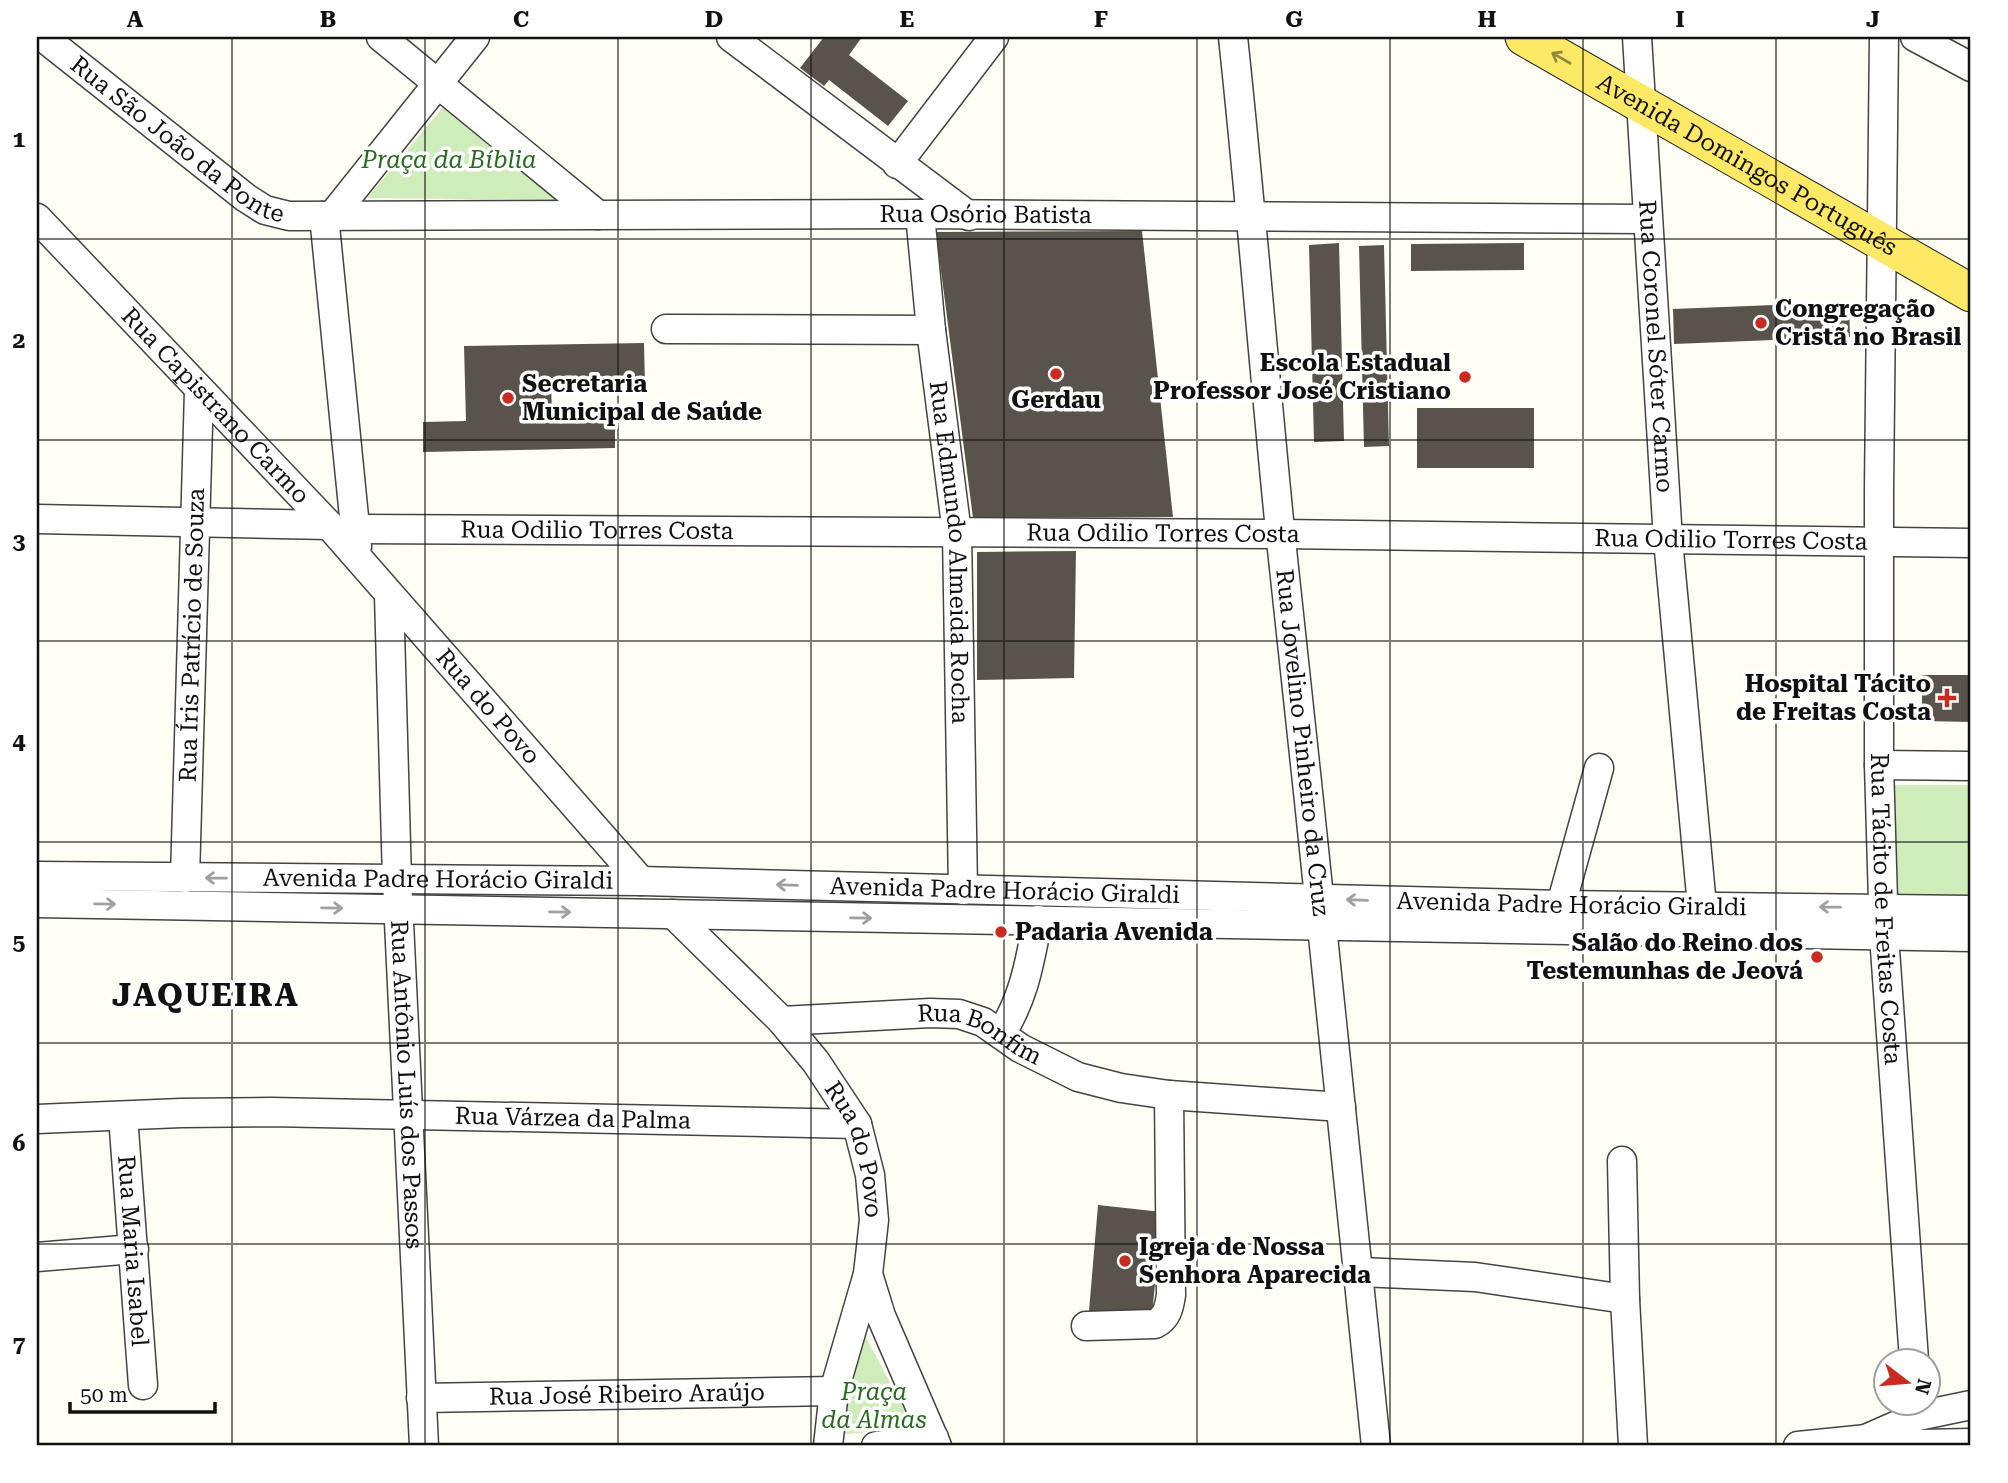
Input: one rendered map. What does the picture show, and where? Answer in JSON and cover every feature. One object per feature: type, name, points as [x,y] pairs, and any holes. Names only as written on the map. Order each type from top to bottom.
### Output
[{"type":"main road","name":"Avenida Domingos Português","points":[[1524,37],[1971,293]]},
{"type":"street","name":"Rua São João da Ponte","points":[[43,37],[246,198],[265,210],[289,216],[328,216]]},
{"type":"street","points":[[381,37],[598,215]]},
{"type":"street","points":[[389,595],[358,559],[342,527],[328,216],[475,37]]},
{"type":"street","points":[[731,37],[969,216]]},
{"type":"street","points":[[897,164],[994,37]]},
{"type":"street","name":"Rua Jovelino Pinheiro da Cruz","points":[[1233,37],[1253,217],[1281,534],[1360,1272],[1376,1446]]},
{"type":"street","name":"Rua Coronel Sóter Carmo","points":[[1637,37],[1668,540],[1702,906]]},
{"type":"street","name":"Rua Tácito de Freitas Costa","points":[[1884,37],[1879,765],[1883,922],[1913,1346]]},
{"type":"street","points":[[1915,37],[1971,67]]},
{"type":"street","name":"Rua Osório Batista","points":[[328,216],[920,214],[1647,219]]},
{"type":"street","name":"Rua Edmundo Almeida Rocha","points":[[920,214],[931,330],[957,533],[963,890]]},
{"type":"street","name":"Rua Capistrano Carmo","points":[[37,220],[199,391],[342,527]]},
{"type":"street","points":[[666,329],[931,330]]},
{"type":"street","name":"Rua Íris Patrício de Souza","points":[[185,878],[199,391]]},
{"type":"street","name":"Rua Odilio Torres Costa","points":[[37,519],[342,527],[1281,534],[1971,543]]},
{"type":"street","name":"Rua Antônio Luís dos Passos","points":[[389,595],[397,880],[424,1446]]},
{"type":"street","name":"Rua do Povo","points":[[389,595],[641,881]]},
{"type":"street","points":[[1879,765],[1971,766]]},
{"type":"street","points":[[1561,905],[1599,768]]},
{"type":"street","name":"Avenida Padre Horácio Giraldi","points":[[37,876],[641,881],[1561,905],[1702,906],[1883,922],[1971,937]]},
{"type":"street","name":"Avenida Padre Horácio Giraldi","points":[[37,903],[1322,927],[1883,922],[1971,910]]},
{"type":"street","name":"Rua do Povo","points":[[673,914],[782,1021],[816,1062],[857,1124],[870,1175],[874,1220],[868,1274],[881,1316],[936,1442],[876,1446]]},
{"type":"street","points":[[1001,1034],[1016,1009],[1025,986],[1038,920]]},
{"type":"street","name":"Rua Bonfim","points":[[782,1021],[930,1013],[959,1014],[983,1022],[1042,1060],[1078,1077],[1121,1088],[1169,1095],[1341,1107]]},
{"type":"street","points":[[1086,1326],[1155,1324],[1162,1321],[1168,1310],[1171,1295],[1169,1095]]},
{"type":"street","name":"Rua Várzea da Palma","points":[[37,1119],[258,1112],[857,1124]]},
{"type":"street","name":"Rua Maria Isabel","points":[[123,1116],[143,1385]]},
{"type":"street","points":[[1622,1161],[1625,1299],[1633,1446]]},
{"type":"street","points":[[37,1257],[134,1249]]},
{"type":"street","points":[[1360,1272],[1475,1277],[1625,1299]]},
{"type":"street","points":[[828,1446],[834,1391],[868,1274]]},
{"type":"street","name":"Rua José Ribeiro Araújo","points":[[421,1398],[834,1391]]},
{"type":"street","points":[[1941,1407],[1971,1405]]},
{"type":"street","points":[[1867,1439],[1905,1416]]},
{"type":"street","points":[[1918,1416],[1920,1445]]},
{"type":"street","points":[[1798,1446],[1867,1439],[1920,1445],[1971,1443]]},
{"type":"green space","name":"Praça da Bíblia","points":[[445,105],[558,200],[367,198]]},
{"type":"green space","points":[[1894,785],[1971,785],[1971,897],[1896,895]]},
{"type":"green space","name":"Praça da Almas","points":[[863,1332],[914,1427],[840,1435]]},
{"type":"building","points":[[824,37],[862,37],[849,55],[908,101],[888,126],[829,80],[824,86],[800,68]]},
{"type":"building","name":"Gerdau","points":[[1142,231],[1173,517],[973,518],[936,232]]},
{"type":"building","points":[[1339,243],[1344,441],[1314,442],[1309,245]]},
{"type":"building","points":[[1524,243],[1524,270],[1411,271],[1411,244]]},
{"type":"building","points":[[1384,245],[1389,446],[1364,447],[1359,246]]},
{"type":"building","name":"Congregação Cristã no Brasil","points":[[1849,302],[1850,337],[1674,344],[1673,309]]},
{"type":"building","name":"Secretaria Municipal de Saúde","points":[[644,343],[645,385],[551,387],[552,411],[615,410],[615,448],[423,452],[423,422],[466,421],[464,346]]},
{"type":"building","points":[[1417,408],[1534,408],[1534,468],[1417,468]]},
{"type":"building","points":[[1076,551],[1074,678],[977,680],[977,552]]},
{"type":"building","name":"Hospital Tácito de Freitas Costa","points":[[1922,675],[1971,675],[1971,722],[1922,721]]},
{"type":"building","name":"Igreja de Nossa Senhora Aparecida","points":[[1098,1205],[1162,1212],[1152,1315],[1089,1311]]},
{"type":"place","name":"Congregação Cristã no Brasil","points":[[1761,323]]},
{"type":"place","name":"Gerdau","points":[[1056,374]]},
{"type":"place","name":"Escola Estadual Professor José Cristiano","points":[[1465,377]]},
{"type":"place","name":"Secretaria Municipal de Saúde","points":[[508,398]]},
{"type":"place","name":"Hospital Tácito de Freitas Costa","points":[[1947,698]]},
{"type":"place","name":"Padaria Avenida","points":[[1001,932]]},
{"type":"place","name":"Salão do Reino dos Testemunhas de Jeová","points":[[1817,957]]},
{"type":"place","name":"Igreja de Nossa Senhora Aparecida","points":[[1125,1261]]},
{"type":"district","name":"JAQUEIRA","points":[[206,995]]}]
